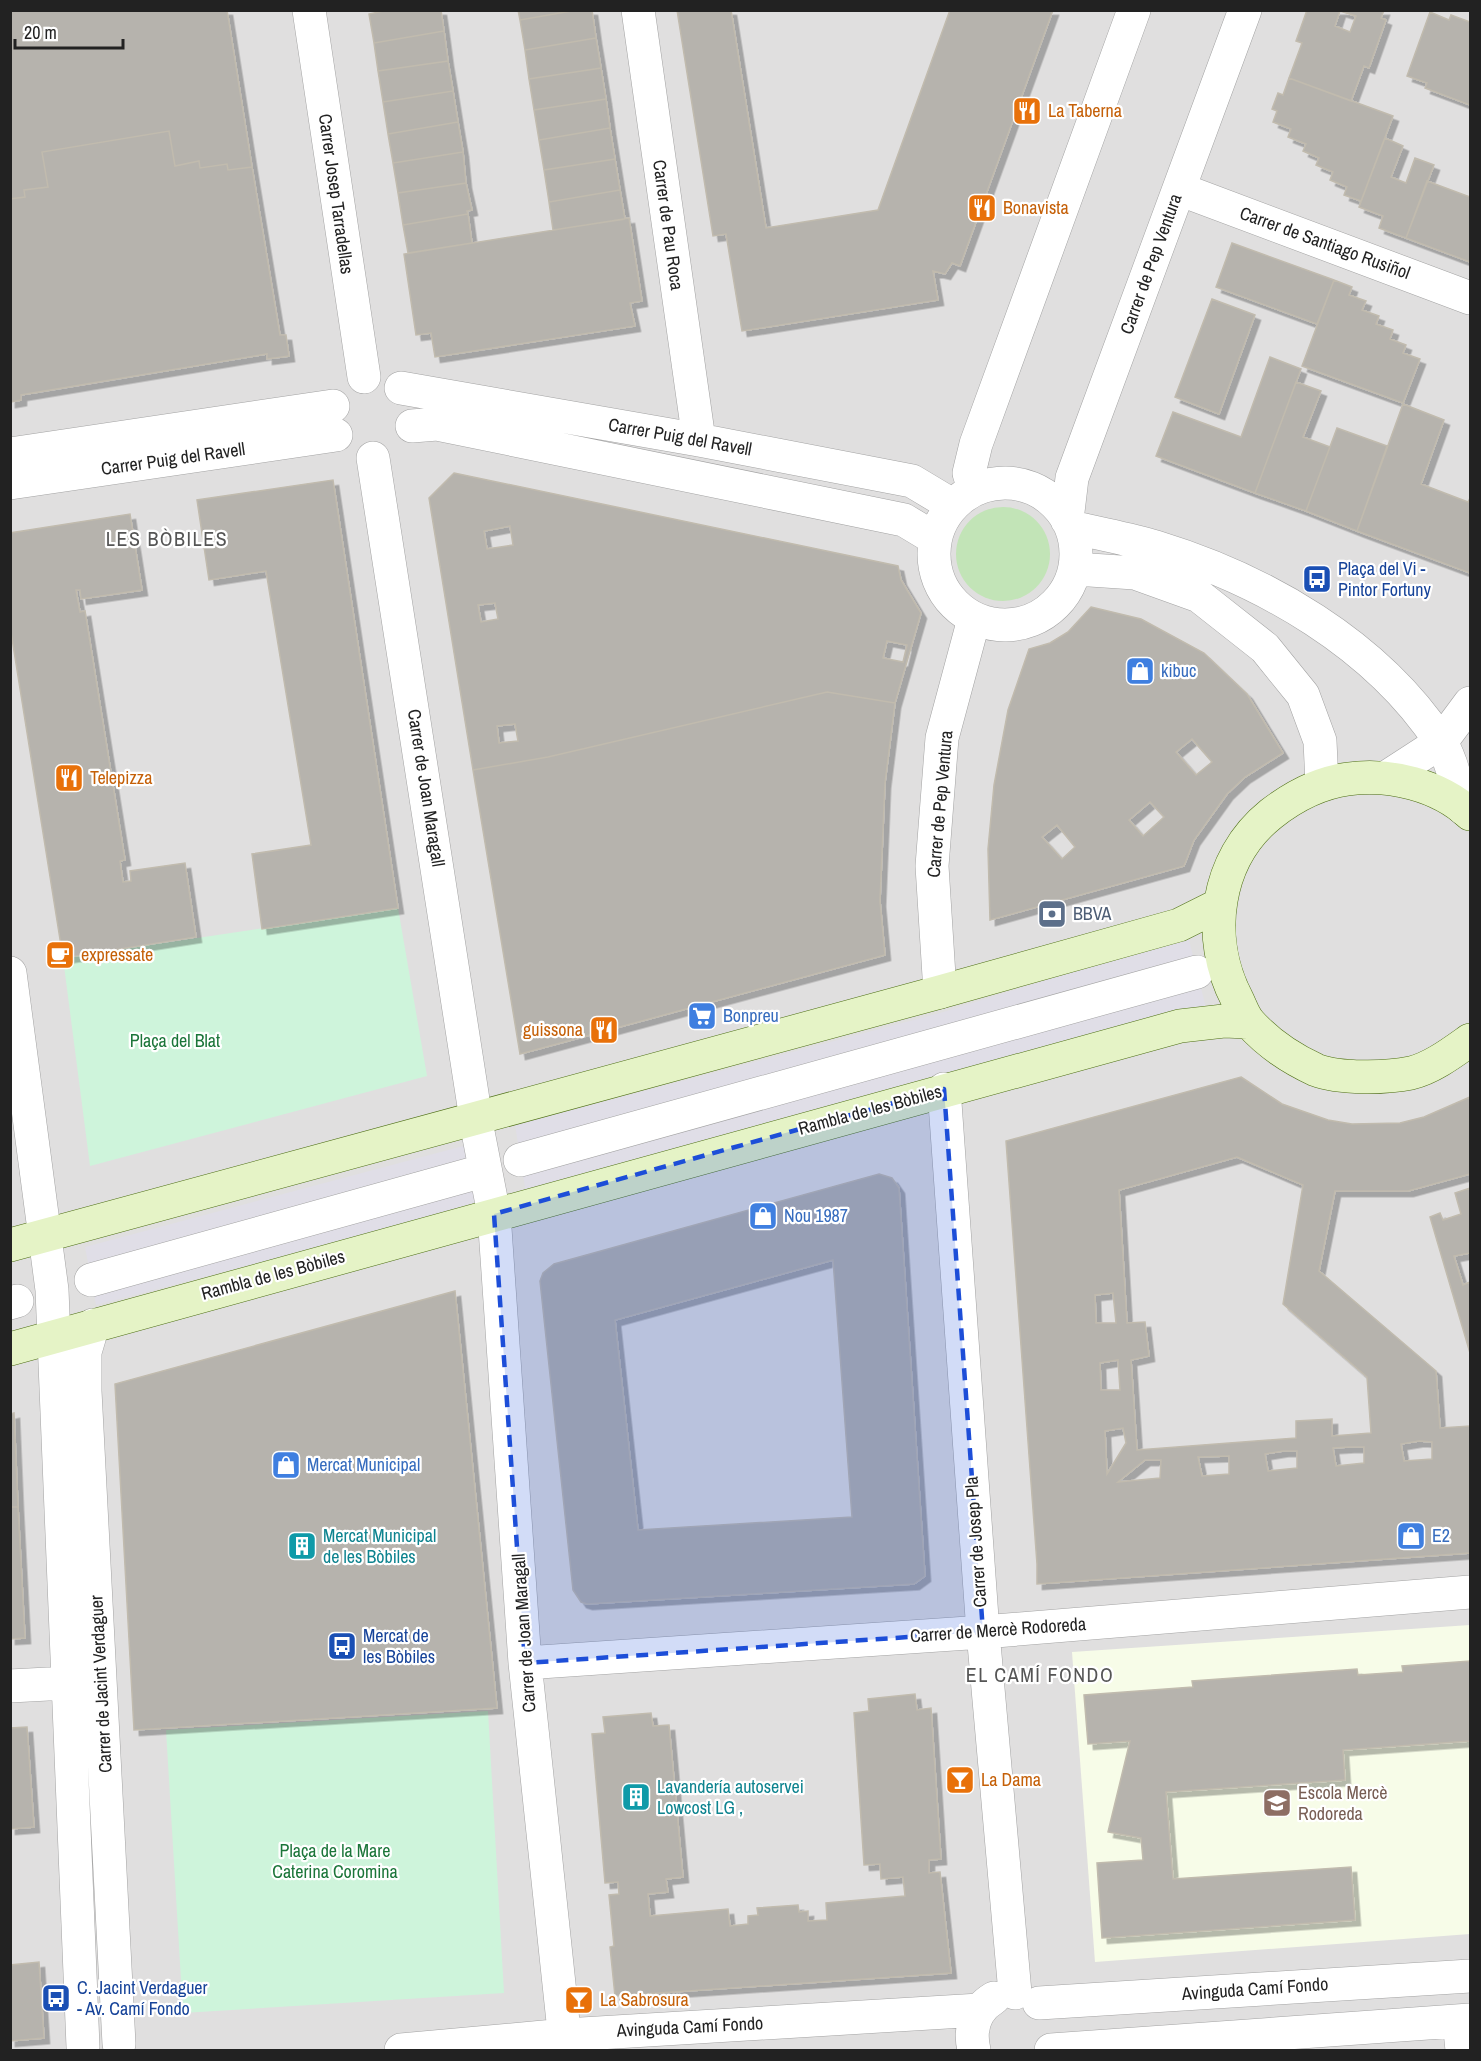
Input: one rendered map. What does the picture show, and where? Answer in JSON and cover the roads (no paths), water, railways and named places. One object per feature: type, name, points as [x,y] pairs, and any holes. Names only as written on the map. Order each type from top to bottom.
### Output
[{"type":"main road","points":[[1467,812],[1432,791],[1387,777],[1370,776],[1322,784],[1292,797],[1258,825],[1232,862],[1219,905],[1218,943],[1227,981],[1248,1022],[1278,1048],[1318,1071],[1364,1077],[1413,1072],[1444,1057],[1470,1040]]},
{"type":"main road","points":[[10,1245],[1179,925],[1219,905]]},
{"type":"main road","name":"Rambla de les Bòbiles","points":[[10,1349],[944,1089],[1180,1026],[1224,1021],[1248,1022]]},
{"type":"street","name":"Carrer Josep Tarradellas","points":[[309,10],[364,377]]},
{"type":"street","name":"Carrer de Pau Roca","points":[[638,10],[699,440]]},
{"type":"street","points":[[963,497],[976,444],[1134,10]]},
{"type":"street","name":"Carrer de Pep Ventura","points":[[1070,523],[1072,478],[1245,10]]},
{"type":"street","name":"Carrer de Santiago Rusiñol","points":[[1179,189],[1470,298]]},
{"type":"street","points":[[364,377],[390,380],[401,388],[413,412],[412,426],[407,438],[398,448],[373,458],[350,451],[335,421],[342,388],[364,377]]},
{"type":"street","name":"Carrer Puig del Ravell","points":[[401,388],[699,440],[912,481],[963,497]]},
{"type":"street","name":"Carrer Puig del Ravell","points":[[10,454],[335,421]]},
{"type":"street","name":"Carrer Puig del Ravell","points":[[10,483],[335,421]]},
{"type":"street","name":"Carrer Puig del Ravell","points":[[412,426],[437,424],[904,520],[934,538]]},
{"type":"street","name":"Carrer de Joan Maragall","points":[[373,458],[477,1119]]},
{"type":"street","points":[[995,483],[1017,484],[1037,490],[1055,502],[1070,523],[1076,554],[1075,569],[1067,589],[1054,605],[1036,618],[1016,624],[995,625],[974,619],[954,605],[940,586],[933,563],[934,538],[941,520],[963,497],[995,483]]},
{"type":"street","points":[[1070,523],[1155,547],[1215,568],[1298,610],[1333,633],[1408,700],[1441,742],[1467,812]]},
{"type":"street","points":[[1075,569],[1135,573],[1199,596],[1265,648],[1303,695],[1320,741],[1322,784]]},
{"type":"street","name":"Carrer de Pep Ventura","points":[[940,992],[932,866],[942,738],[974,619]]},
{"type":"street","points":[[1387,777],[1441,742],[1470,703]]},
{"type":"street","points":[[520,1160],[1197,972]]},
{"type":"street","points":[[12,989],[52,1290],[53,1337]]},
{"type":"street","name":"Carrer de Josep Pla","points":[[944,1089],[983,1632],[1027,1998]]},
{"type":"street","points":[[477,1119],[494,1214]]},
{"type":"street","points":[[91,1280],[472,1174]]},
{"type":"street","name":"Carrer de Joan Maragall","points":[[494,1214],[525,1663],[565,2043]]},
{"type":"street","name":"Carrer de Jacint Verdaguer","points":[[93,1325],[86,1352],[85,1391],[125,2047]]},
{"type":"street","name":"Carrer de Jacint Verdaguer","points":[[53,1337],[81,2049]]},
{"type":"street","name":"Carrer de Mercè Rodoreda","points":[[525,1663],[983,1632],[1470,1592]]},
{"type":"street","points":[[10,1686],[67,1683]]},
{"type":"street","name":"Avinguda Camí Fondo","points":[[401,2050],[565,2043],[980,2010],[990,2000],[1002,1994],[1027,1998],[1470,1976]]},
{"type":"street","points":[[1027,1998],[1053,2025],[1051,2050],[1464,2031]]},
{"type":"street","points":[[974,2050],[971,2036],[973,2022],[980,2010]]},
{"type":"street","points":[[81,2049],[96,2042],[125,2047]]},
{"type":"place","name":"La Taberna","points":[[1027,111]]},
{"type":"place","name":"Bonavista","points":[[982,208]]},
{"type":"place","name":"Plaça del Vi - Pintor Fortuny","points":[[1317,579]]},
{"type":"place","name":"kibuc","points":[[1140,671]]},
{"type":"place","name":"Telepizza","points":[[69,778]]},
{"type":"place","name":"BBVA","points":[[1052,914]]},
{"type":"place","name":"expressate","points":[[60,955]]},
{"type":"place","name":"Bonpreu","points":[[702,1016]]},
{"type":"place","name":"guissona","points":[[604,1030]]},
{"type":"place","name":"Nou 1987","points":[[763,1216]]},
{"type":"place","name":"Mercat Municipal","points":[[286,1465]]},
{"type":"place","name":"E2","points":[[1411,1536]]},
{"type":"place","name":"Mercat Municipal de les Bòbiles","points":[[302,1546]]},
{"type":"place","name":"Mercat de les Bòbiles","points":[[342,1646]]},
{"type":"place","name":"La Dama","points":[[960,1780]]},
{"type":"place","name":"Lavandería autoservei Lowcost LG ,","points":[[636,1797]]},
{"type":"place","name":"Escola Mercè Rodoreda","points":[[1277,1803]]},
{"type":"place","name":"C. Jacint Verdaguer - Av. Camí Fondo","points":[[56,1998]]},
{"type":"place","name":"La Sabrosura","points":[[579,2000]]},
{"type":"district","name":"LES BÒBILES","points":[[167,539]]},
{"type":"district","name":"EL CAMÍ FONDO","points":[[1040,1675]]},
{"type":"park label","name":"Plaça del Blat","points":[[175,1041]]},
{"type":"park label","name":"Plaça de la Mare Caterina Coromina","points":[[335,1861]]}]
